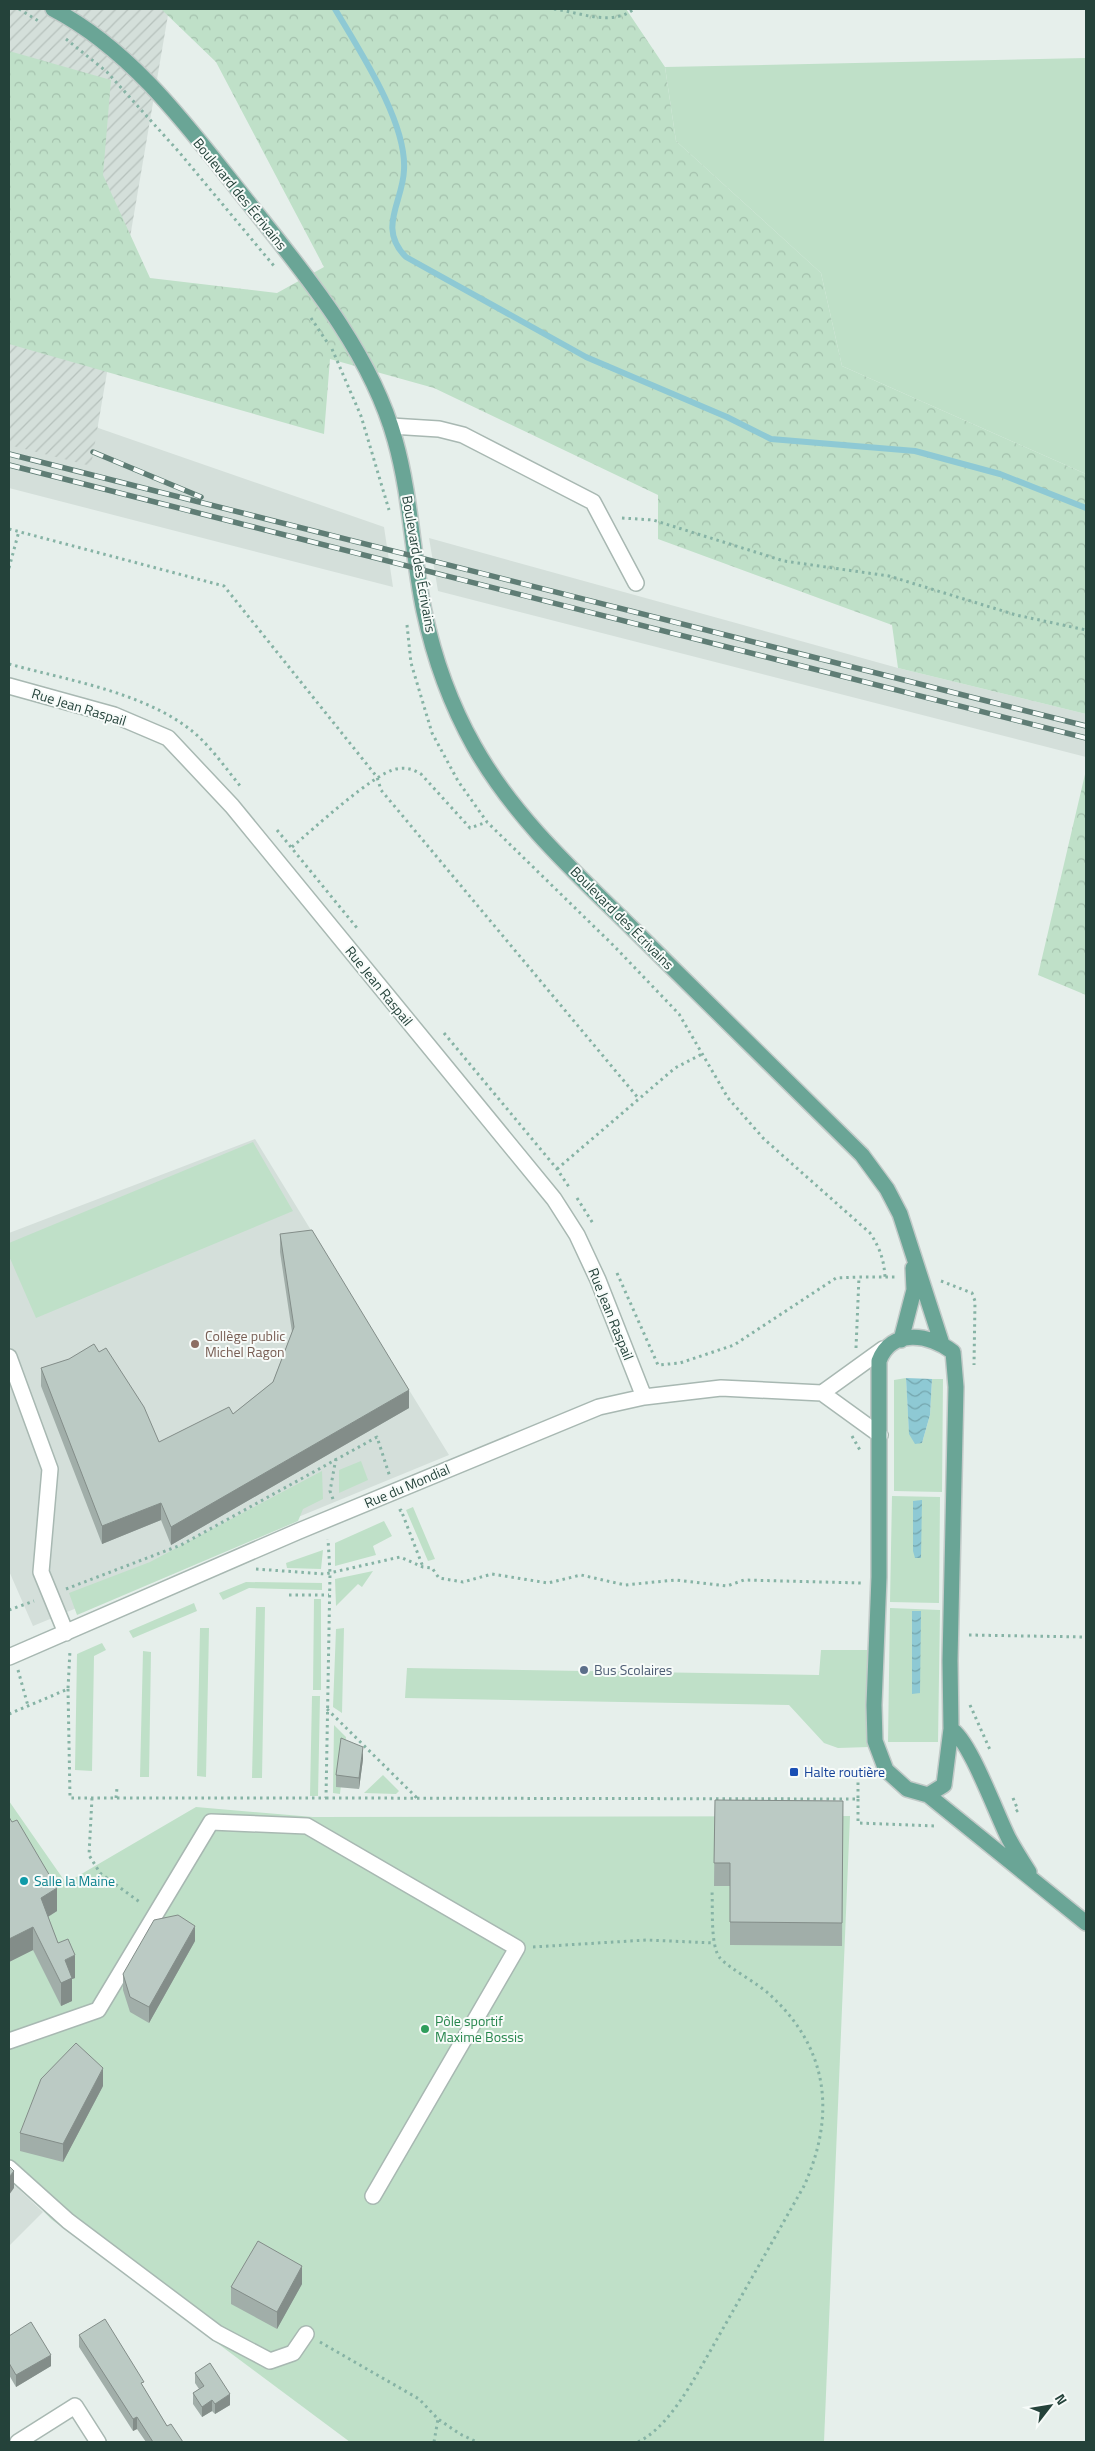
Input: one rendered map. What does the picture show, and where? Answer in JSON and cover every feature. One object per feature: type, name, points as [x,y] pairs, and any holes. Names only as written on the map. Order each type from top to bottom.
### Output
[{"type":"main road","name":"Boulevard des Écrivains","points":[[53,9],[114,51],[158,94],[216,162],[333,314],[362,359],[391,426],[407,492],[424,610],[436,657],[454,706],[494,779],[525,821],[862,1155],[888,1189],[900,1214],[912,1250]]},
{"type":"main road","points":[[901,1340],[914,1290],[912,1250]]},
{"type":"main road","points":[[912,1250],[942,1344]]},
{"type":"main road","points":[[928,1795],[944,1785],[951,1729],[950,1661],[956,1387],[953,1352],[942,1344],[920,1337],[901,1340],[884,1349],[879,1361],[880,1435],[875,1740],[886,1770],[907,1788],[928,1795],[1086,1922]]},
{"type":"main road","points":[[951,1729],[957,1732],[967,1749],[1009,1840],[1034,1882]]},
{"type":"street","points":[[391,426],[439,428],[463,435],[577,492],[593,502],[636,583]]},
{"type":"street","name":"Rue Jean Raspail","points":[[9,686],[114,714],[168,738],[232,806],[554,1198],[577,1235],[598,1280],[644,1397]]},
{"type":"street","points":[[880,1435],[822,1393],[884,1349]]},
{"type":"street","points":[[9,1357],[50,1469],[41,1572],[66,1633]]},
{"type":"street","name":"Rue du Mondial","points":[[12,1656],[420,1480],[599,1407],[644,1397],[721,1388],[822,1393]]},
{"type":"street","points":[[9,2041],[98,2010],[211,1822],[307,1826],[517,1948],[373,2196]]},
{"type":"street","points":[[9,2168],[68,2221],[217,2333],[270,2360],[293,2353],[306,2334]]},
{"type":"street","points":[[18,2442],[75,2406],[98,2442]]},
{"type":"path","points":[[19,9],[47,26]]},
{"type":"path","points":[[554,9],[602,19],[634,9]]},
{"type":"path","points":[[62,36],[107,72],[179,152],[276,270]]},
{"type":"path","points":[[309,314],[334,351],[361,416],[380,472]]},
{"type":"path","points":[[602,517],[653,520],[784,561],[889,576],[1016,615],[1086,630]]},
{"type":"path","points":[[9,529],[224,586],[377,777],[381,790],[639,1099]]},
{"type":"path","points":[[9,568],[19,531]]},
{"type":"path","points":[[292,847],[377,777],[395,769],[411,768],[421,774],[470,828],[487,822]]},
{"type":"path","points":[[557,1169],[675,1068],[702,1054]]},
{"type":"path","points":[[855,1351],[859,1277]]},
{"type":"path","points":[[658,1365],[680,1363],[734,1345],[836,1278],[902,1277]]},
{"type":"path","points":[[938,1280],[972,1293],[975,1301],[974,1370]]},
{"type":"path","points":[[9,1610],[181,1545],[377,1437]]},
{"type":"path","points":[[392,1514],[401,1510],[423,1567]]},
{"type":"path","points":[[319,1543],[337,1536]]},
{"type":"path","points":[[326,1798],[330,1574],[328,1539]]},
{"type":"path","points":[[264,1566],[254,1569],[330,1574],[400,1557],[423,1567],[432,1568],[439,1578],[463,1582],[492,1574],[548,1583],[581,1575],[625,1585],[675,1580],[727,1586],[744,1580],[861,1583]]},
{"type":"path","points":[[289,1595],[329,1595]]},
{"type":"path","points":[[968,1645],[969,1626]]},
{"type":"path","points":[[969,1635],[1086,1637]]},
{"type":"path","points":[[76,1647],[68,1651],[70,1798],[858,1799]]},
{"type":"path","points":[[12,1656],[28,1706]]},
{"type":"path","points":[[9,1714],[68,1689]]},
{"type":"path","points":[[968,1701],[995,1760]]},
{"type":"path","points":[[327,1709],[417,1798]]},
{"type":"path","points":[[858,1782],[858,1823],[936,1826],[943,1830]]},
{"type":"path","points":[[116,1798],[117,1788]]},
{"type":"path","points":[[1010,1793],[1018,1810]]},
{"type":"path","points":[[92,1798],[89,1855],[100,1873],[156,1913]]},
{"type":"path","points":[[638,2442],[659,2425],[681,2402],[804,2186],[815,2162],[821,2137],[824,2109],[822,2078],[803,2032],[769,1993],[720,1958],[714,1943],[712,1891]]},
{"type":"path","points":[[517,1948],[647,1940],[714,1943]]},
{"type":"path","points":[[306,2334],[419,2399],[438,2419],[476,2442]]},
{"type":"path","points":[[434,2442],[438,2419]]},
{"type":"shaded area","points":[[9,9],[169,9],[91,466],[9,445]]},
{"type":"shaded area","points":[[9,397],[384,527],[393,587],[9,488]]},
{"type":"shaded area","points":[[429,538],[898,668],[1086,714],[1086,757],[438,591]]},
{"type":"shaded area","name":"Collège public Michel Ragon","points":[[255,1139],[449,1455],[33,1626],[9,1571],[9,1233]]},
{"type":"shaded area","points":[[9,2180],[43,2212],[9,2246]]},
{"type":"green space","points":[[161,9],[626,9],[665,67],[676,141],[821,273],[842,366],[1086,474],[1086,714],[898,668],[892,625],[658,539],[658,495],[434,388],[330,359],[324,434],[9,344],[9,51],[111,80],[103,175],[150,278],[277,293],[324,267],[216,62]]},
{"type":"green space","points":[[1086,58],[1086,474],[842,366],[821,273],[676,141],[665,67]]},
{"type":"green space","points":[[1086,770],[1086,995],[1038,975]]},
{"type":"green space","points":[[253,1142],[293,1211],[36,1318],[9,1256],[9,1243]]},
{"type":"green space","points":[[906,1378],[909,1432],[922,1443],[930,1415],[932,1379],[943,1379],[942,1492],[894,1491],[894,1380]]},
{"type":"green space","points":[[361,1461],[368,1480],[339,1493],[339,1470]]},
{"type":"green space","points":[[322,1471],[323,1499],[303,1509],[298,1521],[77,1615],[69,1593],[150,1562]]},
{"type":"green space","points":[[892,1496],[940,1497],[939,1603],[890,1602]]},
{"type":"green space","points":[[413,1507],[435,1559],[428,1561],[406,1510]]},
{"type":"green space","points":[[384,1521],[392,1536],[373,1546],[376,1555],[335,1566],[335,1543]]},
{"type":"green space","points":[[323,1550],[321,1569],[287,1568],[286,1563]]},
{"type":"green space","points":[[373,1571],[362,1587],[358,1584],[336,1606],[335,1579]]},
{"type":"green space","points":[[246,1582],[322,1583],[322,1590],[249,1588],[223,1600],[219,1593]]},
{"type":"green space","points":[[314,1599],[321,1599],[321,1690],[313,1690]]},
{"type":"green space","points":[[194,1603],[197,1611],[133,1638],[129,1631]]},
{"type":"green space","points":[[256,1607],[265,1607],[262,1778],[252,1778]]},
{"type":"green space","points":[[890,1608],[940,1610],[938,1742],[888,1742]]},
{"type":"green space","points":[[200,1628],[209,1628],[206,1777],[197,1776]]},
{"type":"green space","points":[[344,1628],[342,1713],[333,1707],[336,1629]]},
{"type":"green space","points":[[102,1643],[106,1650],[94,1656],[92,1771],[75,1770],[77,1654]]},
{"type":"green space","points":[[821,1650],[869,1650],[869,1747],[838,1748],[824,1743],[789,1705],[405,1698],[407,1668],[819,1675]]},
{"type":"green space","points":[[143,1651],[151,1652],[149,1777],[140,1777]]},
{"type":"green space","points":[[312,1696],[320,1696],[318,1796],[310,1796]]},
{"type":"green space","points":[[334,1725],[346,1737],[340,1794],[333,1793]]},
{"type":"green space","points":[[383,1775],[399,1791],[396,1794],[364,1793]]},
{"type":"green space","name":"Pôle sportif Maxime Bossis","points":[[9,1801],[66,1883],[196,1807],[313,1817],[850,1816],[824,2442],[350,2442],[51,2219],[9,2175]]},
{"type":"water","points":[[906,1378],[932,1379],[930,1415],[922,1443],[915,1444],[909,1434]]},
{"type":"water","points":[[922,1500],[921,1558],[915,1558],[913,1551],[913,1501]]},
{"type":"water","points":[[912,1611],[921,1611],[920,1693],[912,1694]]},
{"type":"building","points":[[312,1230],[409,1390],[171,1527],[161,1503],[102,1526],[41,1368],[69,1359],[94,1344],[99,1352],[106,1348],[144,1407],[159,1442],[229,1407],[233,1414],[273,1382],[294,1327],[280,1234]]},
{"type":"building","points":[[341,1738],[363,1747],[359,1778],[336,1775]]},
{"type":"building","points":[[715,1800],[843,1801],[842,1923],[730,1922],[730,1863],[714,1863]]},
{"type":"building","points":[[9,1817],[12,1822],[17,1820],[57,1888],[41,1898],[58,1943],[68,1939],[75,1955],[65,1960],[72,1978],[61,1983],[33,1927],[9,1939]]},
{"type":"building","points":[[178,1915],[195,1926],[149,2007],[130,1997],[123,1974],[154,1920]]},
{"type":"building","points":[[76,2043],[103,2068],[63,2144],[20,2133],[41,2079]]},
{"type":"building","points":[[9,2166],[14,2171],[9,2177]]},
{"type":"building","points":[[258,2241],[302,2266],[277,2312],[231,2287]]},
{"type":"building","points":[[105,2319],[144,2382],[141,2383],[167,2426],[171,2424],[183,2442],[153,2442],[137,2417],[133,2419],[79,2335]]},
{"type":"building","points":[[31,2322],[51,2355],[16,2375],[9,2363],[9,2336]]},
{"type":"building","points":[[210,2363],[230,2394],[215,2404],[212,2400],[202,2407],[193,2393],[204,2386],[195,2373]]},
{"type":"waterway","points":[[335,9],[380,87],[398,130],[403,151],[404,170],[403,182],[392,225],[393,236],[406,257],[586,357],[727,417],[771,439],[915,451],[1000,474],[1086,508]]},
{"type":"railway","points":[[93,452],[201,497]]},
{"type":"railway","points":[[9,454],[1086,726]]},
{"type":"railway","points":[[9,465],[1086,738]]},
{"type":"place","name":"Collège public Michel Ragon","points":[[195,1344]]},
{"type":"place","name":"Bus Scolaires","points":[[584,1670]]},
{"type":"place","name":"Halte routière","points":[[794,1772]]},
{"type":"place","name":"Salle la Maine","points":[[24,1881]]},
{"type":"place","name":"Pôle sportif Maxime Bossis","points":[[425,2029]]}]
